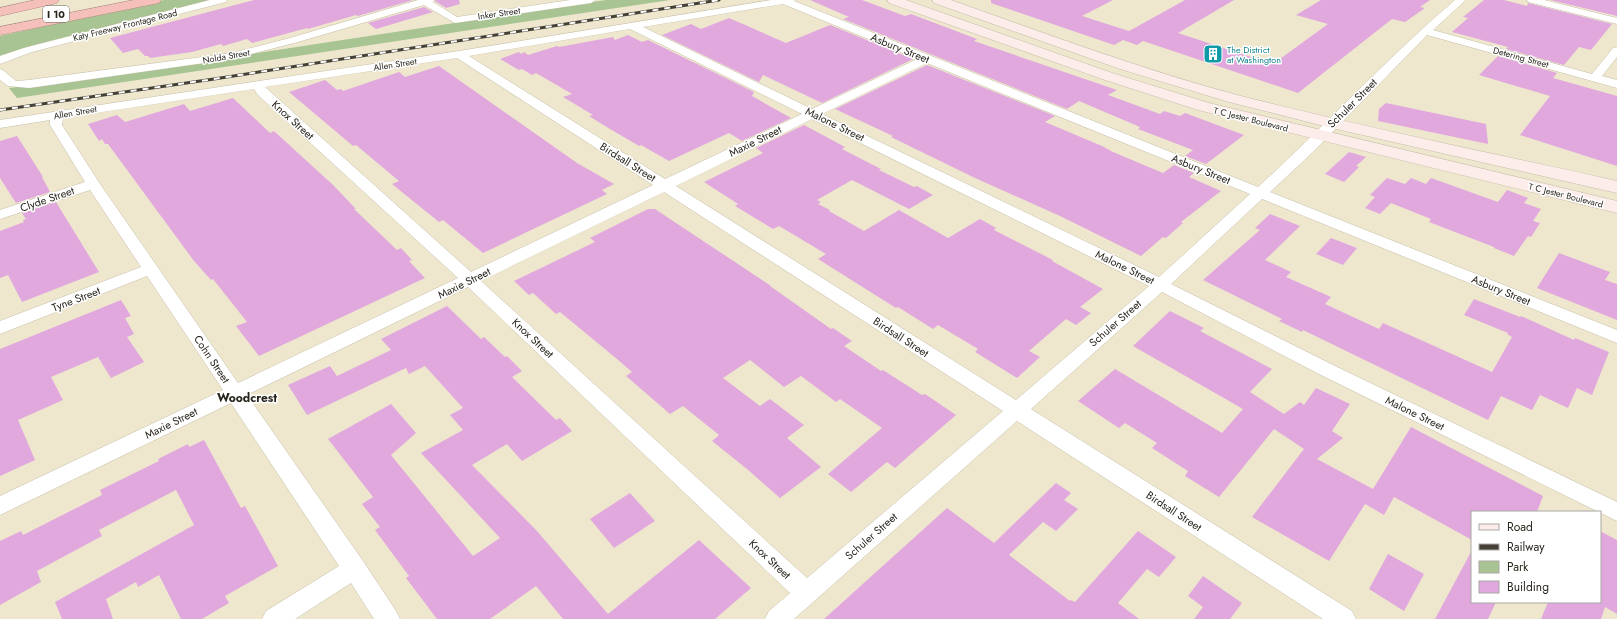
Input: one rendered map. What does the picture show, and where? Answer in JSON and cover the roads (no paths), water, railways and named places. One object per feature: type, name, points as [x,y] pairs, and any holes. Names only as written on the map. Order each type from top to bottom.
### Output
[{"type":"highway","points":[[0,7],[25,0]]},
{"type":"highway","name":"I 10","points":[[0,12],[52,0]]},
{"type":"highway","name":"I 10","points":[[0,28],[113,0]]},
{"type":"highway","points":[[0,31],[154,0]]},
{"type":"main road","name":"T C Jester Boulevard","points":[[894,0],[1107,76],[1204,107],[1617,207]]},
{"type":"main road","name":"T C Jester Boulevard","points":[[939,0],[1125,66],[1235,99],[1332,123],[1617,187]]},
{"type":"main road","points":[[970,28],[991,18]]},
{"type":"main road","points":[[1107,76],[1125,66]]},
{"type":"main road","points":[[1617,187],[1617,207]]},
{"type":"street","name":"Katy Freeway Frontage Road","points":[[0,61],[28,50],[222,0]]},
{"type":"street","name":"Inker Street","points":[[426,0],[455,20],[592,0]]},
{"type":"street","name":"Nolda Street","points":[[0,73],[6,81],[17,85],[232,56],[294,40],[426,0]]},
{"type":"street","name":"Allen Street","points":[[0,124],[459,54],[787,0]]},
{"type":"street","name":"Asbury Street","points":[[787,0],[926,59],[1617,337]]},
{"type":"street","name":"Schuler Street","points":[[777,619],[1160,284],[1319,136],[1425,31],[1461,0]]},
{"type":"street","points":[[1532,0],[1617,21]]},
{"type":"street","name":"Malone Street","points":[[632,26],[1160,284],[1327,370],[1617,512]]},
{"type":"street","name":"Detering Street","points":[[1425,31],[1617,84]]},
{"type":"street","points":[[1595,78],[1617,50]]},
{"type":"street","name":"Birdsall Street","points":[[459,54],[1344,619]]},
{"type":"street","name":"Maxie Street","points":[[0,506],[926,59]]},
{"type":"street","name":"Knox Street","points":[[258,85],[261,91],[470,280],[807,593]]},
{"type":"street","name":"Cohn Street","points":[[57,116],[56,124],[93,184],[355,568],[388,619]]},
{"type":"street","points":[[0,129],[19,121]]},
{"type":"street","name":"Clyde Street","points":[[0,215],[93,184]]},
{"type":"street","name":"Tyne Street","points":[[0,328],[151,269]]},
{"type":"street","points":[[274,619],[355,568]]},
{"type":"railway","points":[[0,110],[214,79],[719,0]]},
{"type":"place","name":"The District at Washington","points":[[1213,54]]},
{"type":"district","name":"Woodcrest","points":[[247,398]]}]
